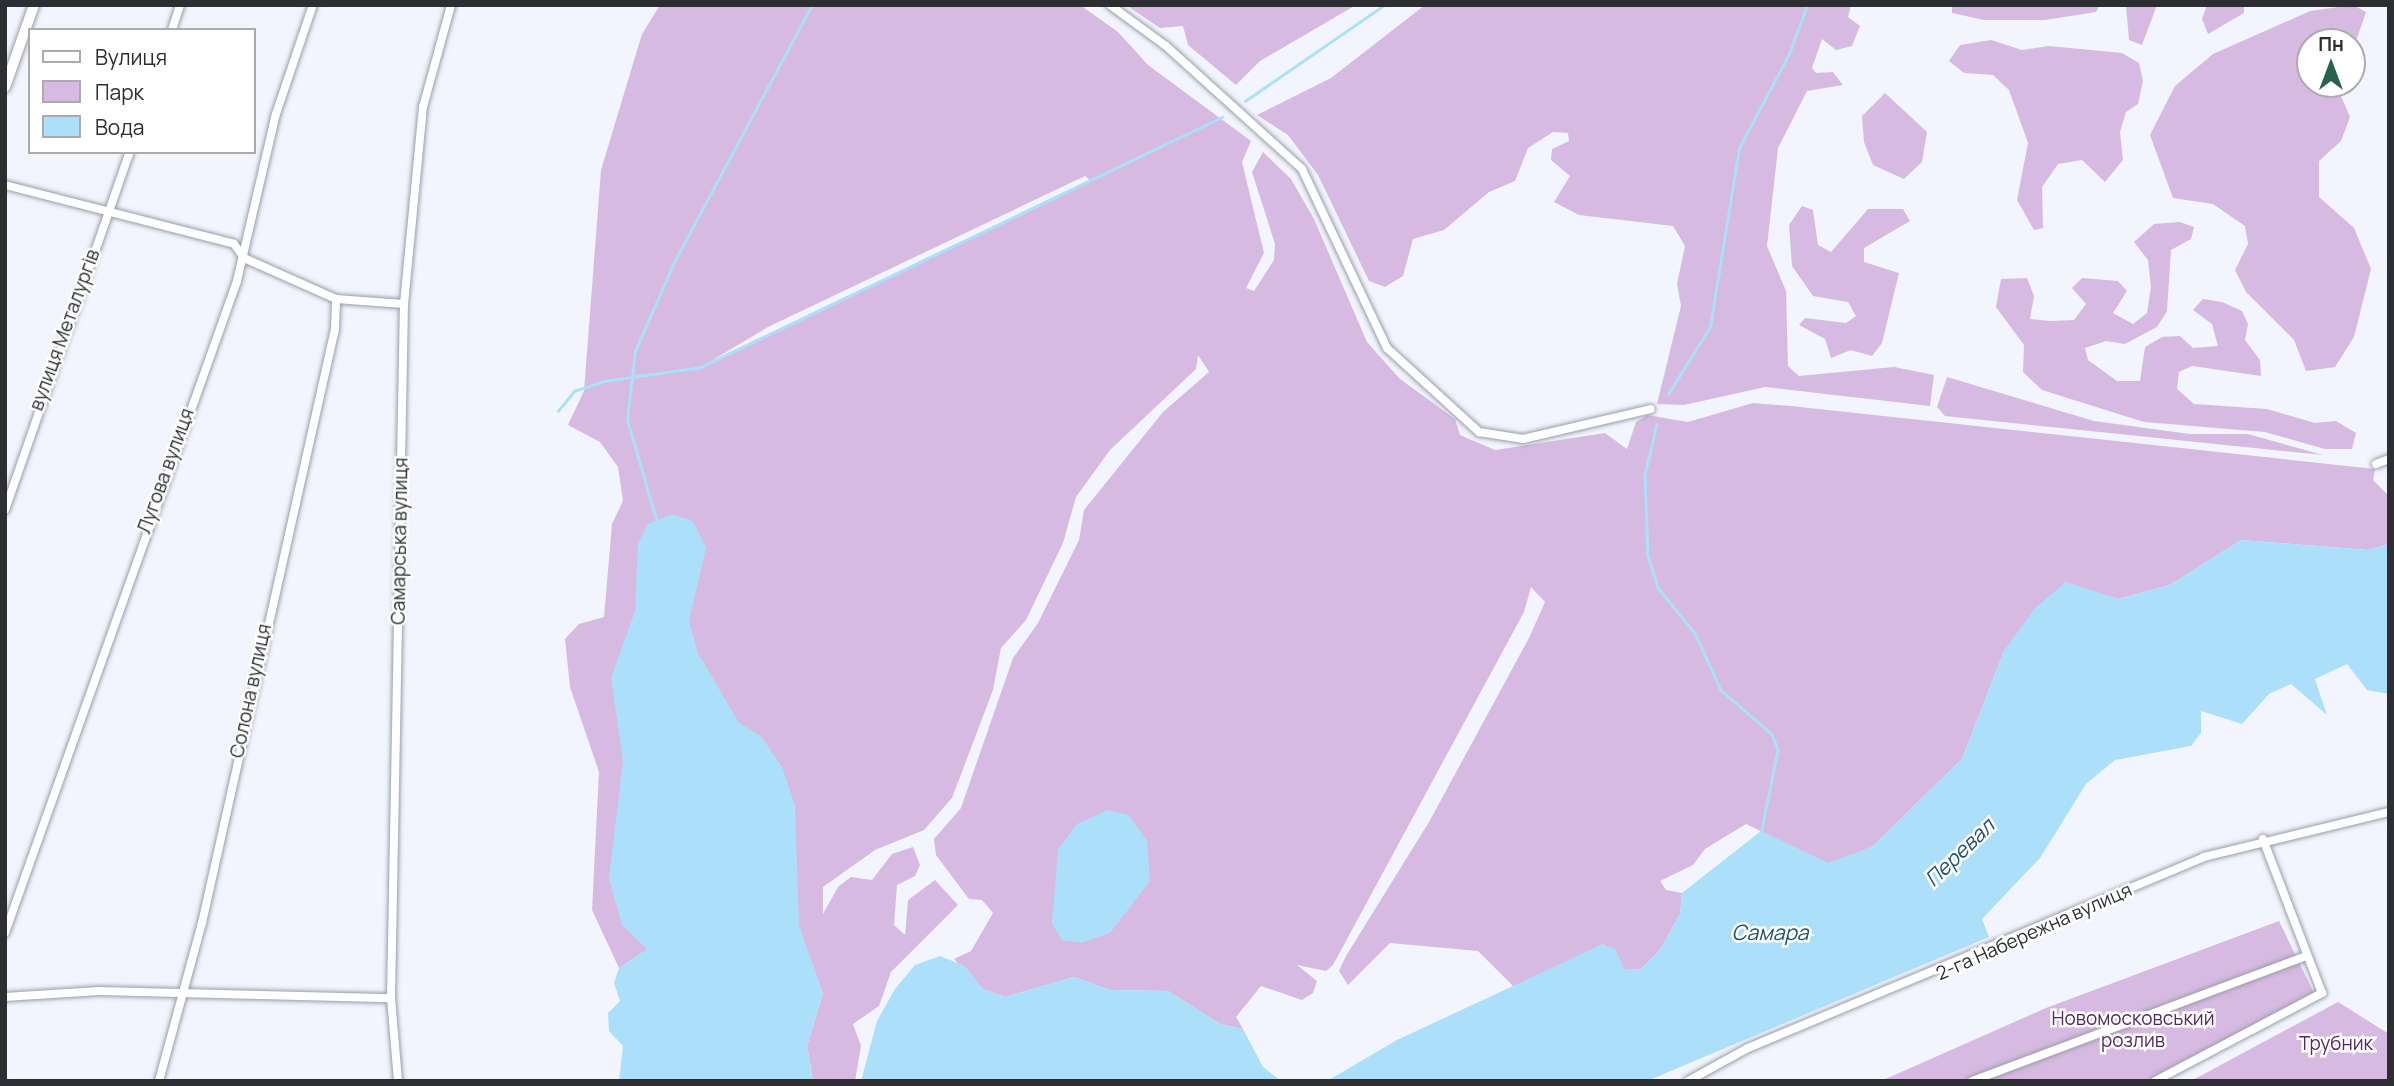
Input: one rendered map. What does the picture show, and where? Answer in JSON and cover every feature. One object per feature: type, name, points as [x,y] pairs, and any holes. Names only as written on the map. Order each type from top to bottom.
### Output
[{"type":"street","points":[[5,87],[34,5]]},
{"type":"street","points":[[173,28],[180,5]]},
{"type":"street","name":"Лугова вулиця","points":[[5,933],[244,258],[276,114],[313,5]]},
{"type":"street","name":"Самарська вулиця","points":[[398,1081],[391,998],[404,304],[423,107],[451,5]]},
{"type":"street","points":[[1110,5],[1166,46],[1302,169],[1387,348],[1479,432],[1523,439],[1651,409]]},
{"type":"street","name":"вулиця Металургів","points":[[5,510],[129,154]]},
{"type":"street","points":[[5,185],[234,244],[244,258],[336,299],[404,304]]},
{"type":"street","name":"Солона вулиця","points":[[159,1081],[186,993],[335,329],[336,299]]},
{"type":"street","points":[[2376,464],[2389,459]]},
{"type":"street","name":"2-га Набережна вулиця","points":[[1688,1081],[1748,1048],[2204,857],[2263,839],[2389,811]]},
{"type":"street","points":[[2155,1081],[2319,996],[2320,975],[2306,956],[2263,839]]},
{"type":"street","points":[[1972,1081],[2306,956]]},
{"type":"street","points":[[5,997],[186,993],[391,998]]},
{"type":"green space","points":[[660,5],[1080,5],[1118,32],[1148,65],[1251,141],[1242,162],[1264,253],[1246,288],[1254,291],[1274,260],[1275,244],[1252,172],[1263,152],[1291,179],[1314,219],[1367,342],[1400,379],[1455,419],[1460,435],[1495,450],[1605,433],[1627,449],[1636,422],[1647,415],[1688,422],[1753,403],[1791,406],[2375,469],[2373,480],[2389,496],[2389,544],[2368,550],[2241,540],[2170,585],[2118,599],[2066,583],[2004,651],[1962,759],[1872,847],[1828,864],[1746,824],[1705,849],[1693,865],[1660,881],[1666,890],[1682,893],[1680,914],[1660,950],[1641,969],[1625,970],[1603,944],[1516,989],[1478,951],[1390,943],[1348,985],[1339,971],[1346,956],[1429,822],[1529,638],[1545,602],[1531,587],[1524,612],[1333,965],[1326,971],[1297,965],[1317,981],[1313,993],[1302,1000],[1261,986],[1236,1017],[1243,1029],[1220,1024],[1168,991],[1110,990],[1074,977],[1005,997],[983,989],[954,959],[971,951],[993,913],[982,900],[969,899],[936,855],[934,839],[961,808],[1013,658],[1038,623],[1079,540],[1084,510],[1163,412],[1209,372],[1198,355],[1196,369],[1110,450],[1076,497],[1063,543],[1026,620],[1001,648],[993,690],[952,798],[924,830],[875,850],[823,887],[823,914],[838,887],[851,877],[872,880],[892,854],[913,847],[920,865],[915,876],[897,885],[894,925],[905,935],[908,900],[935,880],[958,905],[891,972],[879,1006],[853,1024],[861,1046],[855,1081],[813,1081],[807,1046],[823,993],[648,949],[619,968],[592,910],[599,772],[570,687],[565,639],[579,624],[604,617],[612,524],[623,501],[618,467],[600,442],[568,425],[584,391],[601,170],[642,34]],"holes":[[[1085,176],[1090,180],[711,361],[768,327]]]},
{"type":"green space","points":[[1126,5],[1356,5],[1260,61],[1236,85],[1188,45],[1183,26],[1160,28]]},
{"type":"green space","points":[[1425,5],[1851,5],[1848,17],[1860,26],[1852,46],[1836,50],[1822,39],[1812,68],[1816,73],[1833,72],[1843,85],[1807,91],[1778,148],[1767,246],[1786,291],[1788,366],[1799,376],[1894,367],[1934,375],[1930,406],[1765,387],[1684,405],[1657,404],[1681,306],[1677,284],[1685,246],[1673,226],[1579,215],[1554,202],[1570,176],[1551,160],[1552,149],[1569,141],[1568,133],[1553,132],[1528,148],[1515,181],[1489,192],[1444,230],[1413,239],[1403,276],[1385,287],[1369,281],[1318,175],[1288,135],[1257,115],[1331,78]]},
{"type":"green space","points":[[1952,5],[2100,5],[2096,12],[2045,20],[1984,20],[1952,13]]},
{"type":"green space","points":[[2126,5],[2157,5],[2142,45],[2129,40]]},
{"type":"green space","points":[[2207,5],[2244,5],[2244,13],[2208,34],[2202,19]]},
{"type":"green space","points":[[2353,5],[2366,12],[2361,28],[2296,28],[2296,98],[2342,98],[2350,117],[2341,141],[2319,161],[2319,197],[2354,228],[2371,269],[2354,337],[2335,367],[2306,371],[2294,340],[2246,292],[2235,270],[2248,244],[2245,226],[2213,204],[2173,198],[2150,135],[2175,86],[2213,54],[2310,11]]},
{"type":"green space","points":[[1991,40],[2022,50],[2049,46],[2122,53],[2139,63],[2143,81],[2138,104],[2126,112],[2120,132],[2123,160],[2105,182],[2082,160],[2058,164],[2042,187],[2043,228],[2034,230],[2017,200],[2028,143],[2009,90],[1993,75],[1964,73],[1949,61],[1960,45]]},
{"type":"green space","points":[[1885,93],[1927,132],[1922,162],[1904,179],[1873,165],[1864,142],[1862,116]]},
{"type":"green space","points":[[1802,206],[1813,210],[1818,245],[1831,252],[1868,209],[1903,209],[1910,221],[1864,248],[1864,262],[1899,273],[1882,343],[1872,356],[1851,350],[1831,358],[1825,339],[1799,325],[1805,318],[1846,323],[1856,316],[1848,302],[1813,296],[1792,266],[1789,225]]},
{"type":"green space","points":[[2180,222],[2194,227],[2191,239],[2171,250],[2167,311],[2157,327],[2125,344],[2106,341],[2085,348],[2088,360],[2117,381],[2140,381],[2145,347],[2162,337],[2180,336],[2193,348],[2218,346],[2212,324],[2193,310],[2203,299],[2222,302],[2242,311],[2248,324],[2245,340],[2260,360],[2261,376],[2192,366],[2179,372],[2177,389],[2194,404],[2267,409],[2315,423],[2336,421],[2356,433],[2352,449],[2325,449],[2265,432],[2144,422],[2042,390],[2023,372],[2024,345],[1996,307],[2001,279],[2027,278],[2034,296],[2030,319],[2052,321],[2074,320],[2086,304],[2072,288],[2082,278],[2118,281],[2127,291],[2113,313],[2133,324],[2147,313],[2151,287],[2148,260],[2134,242],[2154,224]]},
{"type":"green space","points":[[1947,377],[2094,421],[2190,434],[2248,434],[2323,455],[1945,416],[1937,407]]},
{"type":"green space","name":"Новомосковський розлив","points":[[2279,921],[2314,993],[2148,1081],[1881,1081],[2046,1008]]},
{"type":"green space","name":"Трубник","points":[[2338,1002],[2389,1034],[2389,1081],[2191,1081]]},
{"type":"water","points":[[672,514],[693,521],[706,548],[689,621],[698,653],[739,723],[761,736],[782,767],[795,806],[799,925],[823,993],[807,1046],[813,1081],[619,1081],[623,1046],[609,1031],[608,1013],[620,1001],[614,983],[619,968],[647,949],[622,925],[609,878],[623,761],[611,678],[635,611],[638,543],[648,524]]},
{"type":"water","name":"Самара","points":[[2241,540],[2368,550],[2389,544],[2389,694],[2367,690],[2347,664],[2315,679],[2327,715],[2291,684],[2269,694],[2242,724],[2201,711],[2201,733],[2191,746],[2115,760],[2086,784],[2040,858],[1982,919],[1989,937],[1647,1081],[1327,1081],[1397,1040],[1603,944],[1615,949],[1625,970],[1641,969],[1660,950],[1680,914],[1682,893],[1761,831],[1828,863],[1872,847],[1962,759],[2004,651],[2035,608],[2066,582],[2118,599],[2170,585]]},
{"type":"water","points":[[1108,810],[1129,815],[1147,841],[1150,881],[1110,933],[1081,943],[1062,940],[1052,924],[1058,850],[1077,824]]},
{"type":"water","points":[[940,956],[965,966],[983,989],[1005,997],[1074,977],[1110,990],[1168,991],[1220,1024],[1243,1029],[1263,1067],[1281,1081],[861,1081],[877,1021],[895,989],[915,965]]},
{"type":"waterway","points":[[657,523],[627,420],[635,351],[674,262],[812,5]]},
{"type":"waterway","points":[[1245,101],[1384,5]]},
{"type":"waterway","points":[[1668,394],[1710,327],[1739,148],[1789,54],[1807,5]]},
{"type":"waterway","points":[[558,411],[574,391],[604,381],[701,367],[1222,117]]},
{"type":"waterway","points":[[1657,424],[1645,475],[1648,555],[1658,588],[1695,633],[1721,690],[1772,734],[1778,750],[1761,834]]},
{"type":"water label","name":"Перевал","points":[[1959,852]]}]
